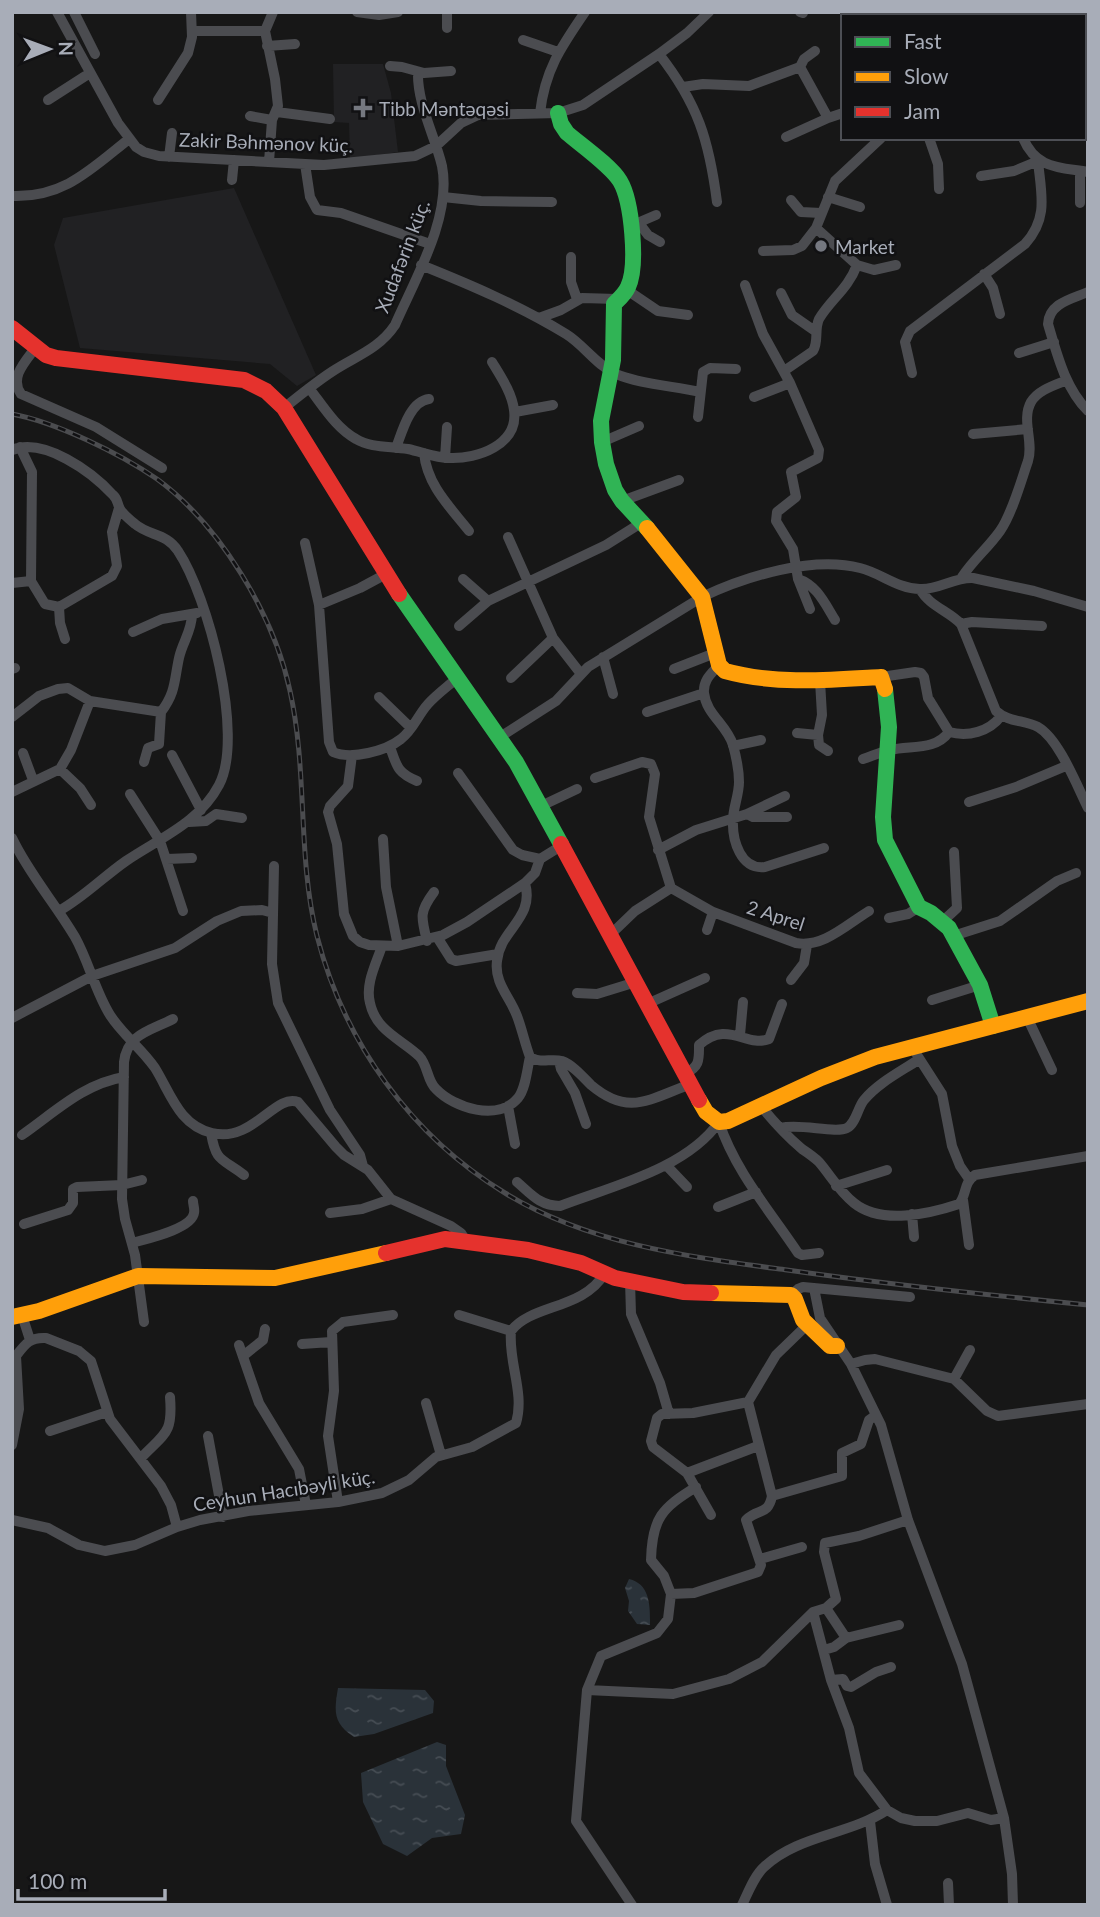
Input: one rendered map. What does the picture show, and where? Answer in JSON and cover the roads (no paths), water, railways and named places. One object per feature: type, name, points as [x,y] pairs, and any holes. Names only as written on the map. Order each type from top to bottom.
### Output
[{"type":"street","points":[[12,196],[31,196],[66,187],[129,139],[57,12]]},
{"type":"street","points":[[75,12],[95,54]]},
{"type":"street","points":[[158,100],[188,53],[193,31],[191,12]]},
{"type":"street","points":[[357,12],[379,15],[398,12]]},
{"type":"street","points":[[447,12],[447,28]]},
{"type":"street","points":[[540,113],[545,81],[558,52],[585,12]]},
{"type":"street","points":[[709,12],[659,54],[583,106],[558,113],[563,129],[620,181],[635,224],[631,278],[614,304],[614,345],[603,405],[602,442],[611,481],[622,501],[702,597],[717,659],[725,671],[820,681],[915,672],[924,677],[928,698],[948,732],[958,734],[986,730],[994,726],[1001,716]]},
{"type":"street","points":[[269,162],[274,116],[278,106],[265,31],[271,13]]},
{"type":"street","points":[[193,31],[265,31]]},
{"type":"street","points":[[523,40],[558,52]]},
{"type":"street","points":[[267,46],[295,44]]},
{"type":"street","points":[[683,87],[704,83],[749,86],[800,66],[804,59],[815,51]]},
{"type":"street","points":[[659,54],[683,87],[701,125],[708,147],[717,202]]},
{"type":"street","points":[[390,66],[418,72],[451,71]]},
{"type":"street","points":[[800,66],[828,118]]},
{"type":"street","name":"Xudafərin küç.","points":[[284,408],[335,369],[381,343],[395,325],[430,244],[443,197],[443,176],[420,93],[418,72]]},
{"type":"street","points":[[48,100],[90,73]]},
{"type":"street","name":"Zakir Bəhmənov küç.","points":[[129,139],[144,152],[169,157],[339,165],[415,156],[436,146],[461,123],[478,115],[558,113]]},
{"type":"street","points":[[786,137],[841,114]]},
{"type":"street","points":[[250,116],[330,119]]},
{"type":"street","points":[[169,157],[172,133]]},
{"type":"street","points":[[763,251],[797,249],[809,240],[840,174],[879,140]]},
{"type":"street","points":[[930,140],[938,164],[939,189]]},
{"type":"street","points":[[912,373],[906,335],[1025,244],[1039,227],[1042,201],[1038,161],[1024,140]]},
{"type":"street","points":[[232,180],[234,160]]},
{"type":"street","points":[[981,176],[1014,171],[1038,161],[1084,172],[1080,203]]},
{"type":"street","points":[[305,164],[310,197],[317,209],[341,213],[430,244]]},
{"type":"street","points":[[443,197],[481,201],[552,202]]},
{"type":"street","points":[[828,197],[860,207]]},
{"type":"street","points":[[791,200],[801,212],[821,213]]},
{"type":"street","points":[[635,224],[656,215]]},
{"type":"street","points":[[635,224],[660,242]]},
{"type":"street","points":[[816,228],[857,265],[874,270],[896,265]]},
{"type":"street","points":[[570,257],[571,282],[578,299]]},
{"type":"street","points":[[421,265],[489,293],[539,318],[570,337],[618,375],[699,391]]},
{"type":"street","points":[[784,371],[816,347],[815,331],[819,320],[852,278],[857,265]]},
{"type":"street","points":[[984,274],[993,288],[1000,314]]},
{"type":"street","points":[[745,285],[763,334],[790,383],[820,455],[791,472],[796,497],[777,512],[775,517],[793,549],[798,579],[810,609]]},
{"type":"street","points":[[1088,292],[1052,309],[1048,324],[1067,380],[1088,411]]},
{"type":"street","points":[[781,293],[792,315],[815,331]]},
{"type":"street","points":[[539,318],[561,310],[578,299],[622,295],[658,311],[688,315]]},
{"type":"street","points":[[12,328],[46,355],[64,360],[244,380],[266,391],[284,408],[386,574],[456,678],[500,737],[541,806],[706,1112],[719,1122],[731,1151],[756,1192],[798,1253],[802,1255],[819,1252]]},
{"type":"street","points":[[1019,353],[1054,342]]},
{"type":"street","points":[[36,347],[17,375],[21,394],[96,427],[162,468]]},
{"type":"street","points":[[309,388],[347,434],[359,442],[445,458],[476,456],[499,445],[514,423],[515,412],[505,383],[492,362]]},
{"type":"street","points":[[698,417],[703,372],[706,369],[736,369]]},
{"type":"street","points":[[962,577],[1001,530],[1006,519],[1029,458],[1028,407],[1041,392],[1067,380]]},
{"type":"street","points":[[754,397],[790,383]]},
{"type":"street","points":[[396,448],[414,410],[420,402],[429,399]]},
{"type":"street","points":[[515,412],[552,405]]},
{"type":"street","points":[[602,442],[639,426]]},
{"type":"street","points":[[445,458],[447,427]]},
{"type":"street","points":[[972,434],[1028,429]]},
{"type":"street","points":[[16,448],[43,448],[55,452],[117,498],[119,508],[112,532],[117,566],[112,576],[59,607],[45,604],[31,581],[32,472],[16,448]]},
{"type":"street","points":[[424,453],[428,477],[469,531]]},
{"type":"street","points":[[622,501],[679,480]]},
{"type":"street","points":[[59,911],[128,860],[189,822],[219,786],[228,761],[229,740],[216,647],[205,611],[180,552],[170,541],[136,526],[119,508]]},
{"type":"street","points":[[459,626],[488,601],[606,545],[641,523]]},
{"type":"street","points":[[508,537],[553,638],[581,674]]},
{"type":"street","points":[[305,543],[318,605],[329,743],[333,752],[352,755],[390,747],[399,741],[428,704],[456,678]]},
{"type":"street","points":[[500,737],[556,701],[581,674],[603,657],[702,597],[722,588],[795,566],[817,564],[856,567],[896,584],[920,589],[932,588],[962,577],[1034,591],[1088,607]]},
{"type":"street","points":[[318,605],[386,574]]},
{"type":"street","points":[[463,579],[488,601]]},
{"type":"street","points":[[798,579],[810,584],[835,620]]},
{"type":"street","points":[[12,583],[31,581]]},
{"type":"street","points":[[920,589],[924,597],[955,617],[961,624],[990,701],[1001,716],[1032,724],[1046,733],[1088,808]]},
{"type":"street","points":[[59,607],[65,639]]},
{"type":"street","points":[[133,632],[162,619],[205,611]]},
{"type":"street","points":[[144,762],[148,748],[159,744],[161,712],[173,694],[179,656],[192,625],[192,614]]},
{"type":"street","points":[[961,624],[972,622],[1042,626]]},
{"type":"street","points":[[511,678],[553,638]]},
{"type":"street","points":[[603,657],[613,694]]},
{"type":"street","points":[[674,669],[717,659]]},
{"type":"street","points":[[717,659],[706,679],[704,693],[710,711],[724,727],[733,746],[739,780],[733,819],[735,836],[744,860],[757,868],[824,848]]},
{"type":"street","points":[[880,677],[888,710],[883,817],[885,840],[919,907],[943,921],[953,936],[980,985],[993,1026]]},
{"type":"street","points":[[820,681],[822,715],[819,745],[828,751]]},
{"type":"street","points":[[12,716],[39,696],[58,689],[75,691],[90,701],[161,712]]},
{"type":"street","points":[[647,712],[704,693]]},
{"type":"street","points":[[379,697],[411,728]]},
{"type":"street","points":[[12,792],[60,769],[71,750],[90,701]]},
{"type":"street","points":[[863,759],[888,750],[933,745],[948,732]]},
{"type":"street","points":[[797,733],[818,735]]},
{"type":"street","points":[[733,746],[761,740]]},
{"type":"street","points":[[390,747],[398,770],[417,781]]},
{"type":"street","points":[[23,752],[33,780]]},
{"type":"street","points":[[172,755],[201,810]]},
{"type":"street","points":[[352,755],[348,786],[328,812],[337,844],[347,926],[353,936],[369,945],[398,946],[432,939],[467,922],[525,883],[535,873],[540,859],[561,846]]},
{"type":"street","points":[[595,778],[642,762],[651,764],[655,774],[649,817],[657,850],[671,888],[635,911],[610,935]]},
{"type":"street","points":[[969,803],[1016,788],[1066,766]]},
{"type":"street","points":[[60,769],[80,788],[91,805]]},
{"type":"street","points":[[458,773],[513,850],[540,859]]},
{"type":"street","points":[[541,806],[578,789]]},
{"type":"street","points":[[130,794],[160,841],[183,911]]},
{"type":"street","points":[[657,850],[696,830],[747,814],[785,796]]},
{"type":"street","points":[[189,822],[206,821],[216,814],[242,818]]},
{"type":"street","points":[[747,814],[753,817],[787,817]]},
{"type":"street","points":[[12,838],[33,878],[59,911],[76,939],[111,1016],[155,1069],[184,1118],[197,1128],[211,1133],[244,1130],[283,1101],[292,1100],[304,1107],[344,1155],[375,1177],[391,1199],[451,1226],[461,1233],[466,1241]]},
{"type":"street","points":[[383,839],[386,887],[398,946]]},
{"type":"street","points":[[943,921],[953,914],[958,904],[954,852]]},
{"type":"street","points":[[167,859],[192,858]]},
{"type":"street","points":[[274,866],[272,964],[278,1003],[330,1110],[360,1155],[363,1166]]},
{"type":"street","points":[[953,936],[1000,921],[1057,881],[1076,873]]},
{"type":"street","points":[[382,946],[369,987],[369,1002],[375,1018],[385,1031],[419,1055],[433,1088],[461,1107],[491,1110],[508,1106],[518,1098],[522,1090],[530,1057],[515,1012],[498,980],[498,954],[511,929],[525,912],[528,901],[525,883]]},
{"type":"street","name":"2 Aprel","points":[[671,888],[713,912],[807,945],[820,942],[869,911]]},
{"type":"street","points":[[434,892],[422,911],[421,919],[432,939],[451,959],[456,961],[498,954]]},
{"type":"street","points":[[889,918],[908,914],[919,907]]},
{"type":"street","points":[[13,1017],[92,976],[174,948],[217,920],[241,911],[262,910],[273,913]]},
{"type":"street","points":[[707,930],[713,912]]},
{"type":"street","points":[[791,980],[804,963],[807,945]]},
{"type":"street","points":[[647,1004],[705,978]]},
{"type":"street","points":[[577,993],[597,994],[635,982]]},
{"type":"street","points":[[932,1000],[980,985]]},
{"type":"street","points":[[517,1182],[541,1203],[560,1206],[666,1165],[704,1140],[719,1122],[737,1118],[849,1067],[916,1053],[993,1026],[1088,1001]]},
{"type":"street","points":[[740,1035],[743,1002]]},
{"type":"street","points":[[530,1057],[535,1060],[559,1061],[569,1066],[605,1096],[617,1102],[640,1102],[688,1079],[698,1066],[699,1045],[703,1041],[729,1033],[761,1042],[769,1038],[782,1004]]},
{"type":"street","points":[[1027,1017],[1052,1070]]},
{"type":"street","points":[[144,1322],[132,1243],[125,1219],[122,1185],[126,1048],[131,1041],[173,1019]]},
{"type":"street","points":[[781,1128],[793,1125],[847,1128],[865,1099],[916,1053]]},
{"type":"street","points":[[916,1053],[942,1094],[951,1146],[969,1179]]},
{"type":"street","points":[[559,1061],[575,1093],[586,1124]]},
{"type":"street","points":[[22,1135],[74,1095],[111,1079],[124,1077]]},
{"type":"street","points":[[508,1106],[515,1144]]},
{"type":"street","points":[[761,1106],[781,1128],[820,1162],[836,1186],[866,1211],[886,1215],[912,1214],[952,1206],[962,1200]]},
{"type":"street","points":[[211,1133],[214,1152],[244,1175]]},
{"type":"street","points":[[969,1245],[962,1200],[969,1179],[975,1175],[1088,1156]]},
{"type":"street","points":[[666,1165],[687,1187]]},
{"type":"street","points":[[836,1186],[887,1170]]},
{"type":"street","points":[[24,1224],[68,1210],[73,1203],[73,1189],[77,1187],[122,1185],[142,1180]]},
{"type":"street","points":[[718,1207],[756,1192]]},
{"type":"street","points":[[330,1213],[362,1209],[391,1199]]},
{"type":"street","points":[[132,1243],[174,1231],[192,1219],[193,1201]]},
{"type":"street","points":[[912,1214],[914,1237]]},
{"type":"street","points":[[30,1340],[17,1316],[138,1276],[275,1278],[444,1239],[528,1250],[581,1263],[629,1281],[683,1292],[791,1295],[798,1289],[814,1289],[910,1297]]},
{"type":"street","points":[[459,1315],[511,1331],[522,1321],[593,1289],[605,1273]]},
{"type":"street","points":[[629,1281],[631,1314],[660,1383],[669,1414]]},
{"type":"street","points":[[814,1289],[820,1318],[851,1364],[876,1415],[908,1520],[962,1664],[1004,1818],[1012,1874],[1013,1905]]},
{"type":"street","points":[[791,1295],[807,1325],[830,1346],[837,1346]]},
{"type":"street","points":[[338,1502],[328,1436],[334,1391],[332,1331],[343,1322],[393,1315]]},
{"type":"street","points":[[671,1594],[694,1593],[758,1572],[760,1559],[746,1520],[749,1516],[766,1510],[772,1496],[748,1402],[776,1355],[807,1325]]},
{"type":"street","points":[[243,1356],[263,1340],[265,1329]]},
{"type":"street","name":"Ceyhun Hacıbəyli küç.","points":[[12,1520],[48,1528],[79,1545],[105,1552],[135,1545],[200,1520],[248,1511],[338,1502],[382,1493],[403,1484],[441,1455],[472,1447],[516,1423],[520,1409],[510,1342],[511,1331]]},
{"type":"street","points":[[12,1445],[19,1409],[14,1356],[30,1340],[46,1338],[86,1356],[94,1367],[107,1412],[116,1429],[141,1458],[167,1496],[177,1527]]},
{"type":"street","points":[[302,1343],[331,1342]]},
{"type":"street","points":[[239,1345],[259,1404],[299,1469],[306,1505]]},
{"type":"street","points":[[954,1379],[970,1350]]},
{"type":"street","points":[[851,1364],[874,1359],[954,1379],[987,1411],[998,1416],[1088,1404]]},
{"type":"street","points":[[141,1458],[169,1430],[172,1423],[170,1396]]},
{"type":"street","points":[[711,1516],[687,1473],[653,1447],[657,1418],[662,1414],[692,1413],[748,1402]]},
{"type":"street","points":[[426,1403],[441,1455]]},
{"type":"street","points":[[50,1431],[107,1412]]},
{"type":"street","points":[[772,1496],[842,1476],[842,1453],[861,1444],[869,1420],[876,1415]]},
{"type":"street","points":[[208,1436],[223,1517]]},
{"type":"street","points":[[687,1473],[758,1446]]},
{"type":"street","points":[[632,1905],[576,1821],[587,1690],[601,1656],[657,1633],[668,1619],[671,1594],[664,1576],[651,1560],[652,1538],[657,1517],[673,1502],[696,1487]]},
{"type":"street","points":[[587,1690],[673,1694],[730,1679],[762,1662],[813,1612],[826,1608],[836,1599],[824,1552],[825,1543],[859,1536],[908,1520]]},
{"type":"street","points":[[760,1559],[802,1547]]},
{"type":"street","points":[[826,1608],[846,1638]]},
{"type":"street","points":[[813,1612],[831,1680],[849,1728],[859,1773],[887,1810],[901,1818],[915,1821],[937,1821],[968,1813],[990,1820],[1004,1818]]},
{"type":"street","points":[[824,1650],[834,1647],[846,1638],[899,1625]]},
{"type":"street","points":[[831,1680],[843,1679],[847,1686],[851,1687],[876,1672],[891,1667]]},
{"type":"street","points":[[742,1905],[762,1868],[789,1849],[870,1821],[887,1810]]},
{"type":"street","points":[[870,1821],[875,1864],[887,1905]]},
{"type":"street","points":[[948,1882],[949,1905]]},
{"type":"water","points":[[629,1579],[642,1586],[648,1597],[650,1625],[637,1624],[628,1611],[629,1601],[625,1588]]},
{"type":"water","points":[[338,1688],[425,1690],[434,1701],[433,1713],[374,1734],[354,1737],[342,1727],[337,1716]]},
{"type":"water","points":[[437,1742],[446,1745],[446,1766],[465,1815],[461,1834],[432,1838],[407,1856],[383,1844],[363,1802],[361,1773]]},
{"type":"railway","points":[[12,414],[78,436],[123,458],[157,479],[202,521],[241,574],[271,632],[290,691],[299,752],[304,845],[311,906],[329,975],[345,1013],[386,1083],[411,1115],[471,1170],[505,1193],[571,1225],[606,1237],[678,1254],[937,1289],[1088,1305]]},
{"type":"place","name":"Tibb Məntəqəsi","points":[[363,108]]},
{"type":"place","name":"Market","points":[[821,246]]}]
